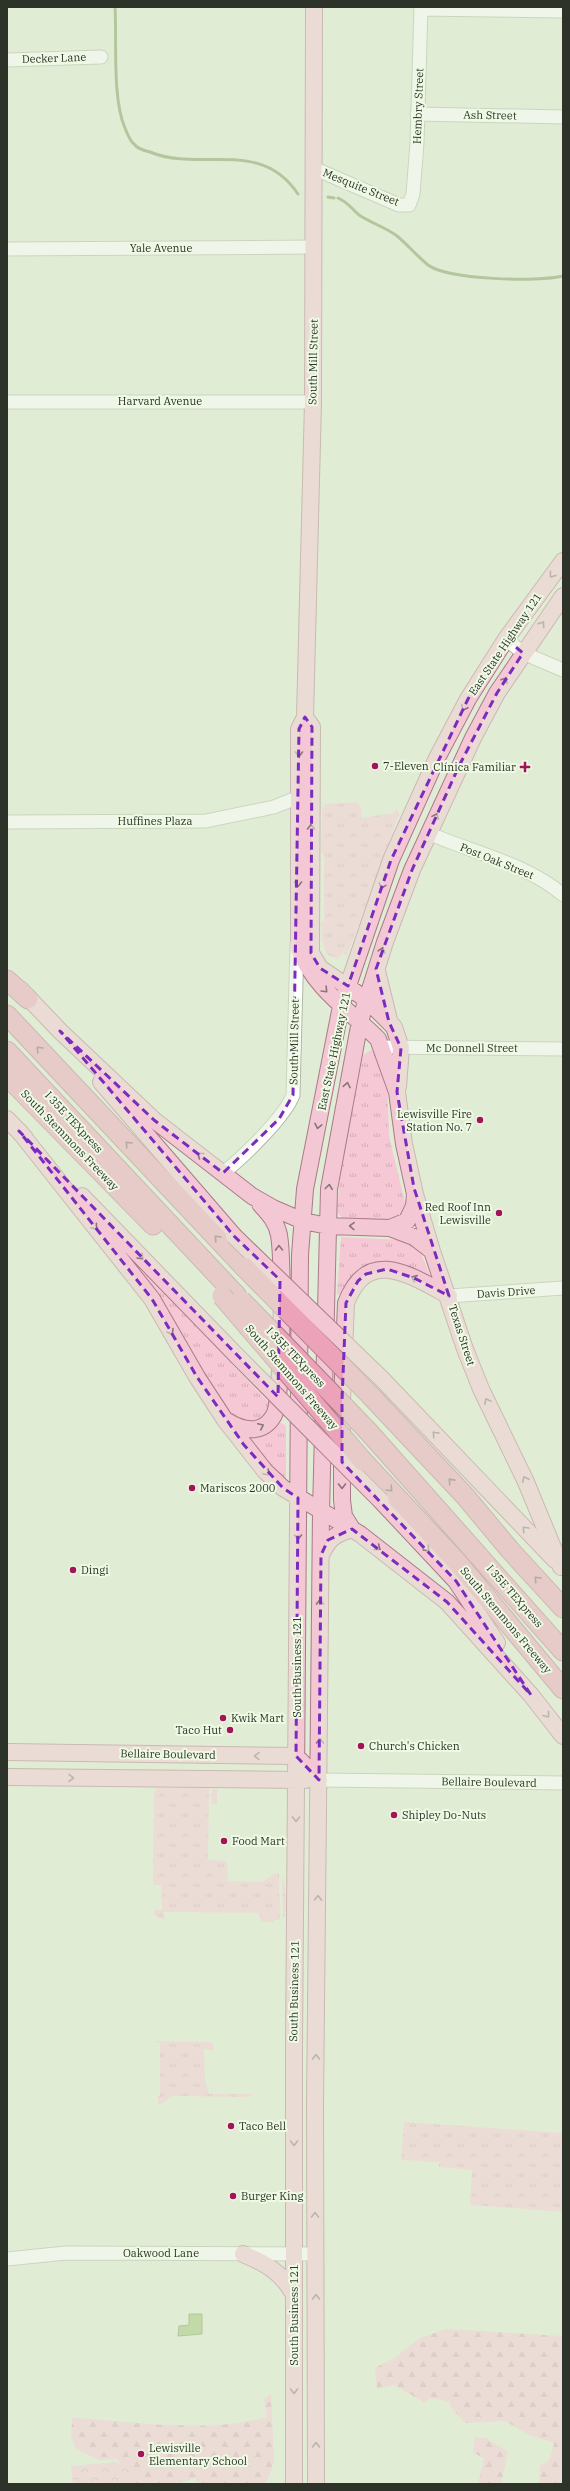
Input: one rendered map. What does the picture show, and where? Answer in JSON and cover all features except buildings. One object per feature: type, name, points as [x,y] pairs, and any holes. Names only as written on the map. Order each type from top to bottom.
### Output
[{"type":"highway","points":[[7,980],[28,999]]},
{"type":"highway","points":[[7,1015],[244,1267],[371,1396],[465,1496],[510,1550],[563,1608]]},
{"type":"highway","name":"I 35E TEXpress","points":[[7,1051],[230,1296],[367,1430],[562,1649]]},
{"type":"highway","points":[[7,1058],[26,1095]]},
{"type":"highway","name":"South Stemmons Freeway","points":[[7,1076],[230,1296],[363,1461],[458,1562],[563,1690]]},
{"type":"main road","name":"South Mill Street","points":[[314,7],[313,402],[305,716],[312,727],[305,796],[304,931],[299,948],[310,973],[341,1006],[360,1021]]},
{"type":"main road","name":"East State Highway 121","points":[[298,1498],[300,1255],[305,1189],[341,1006],[391,860],[416,804],[468,699],[506,639],[563,560]]},
{"type":"main road","name":"East State Highway 121","points":[[321,1512],[330,1182],[360,1021],[398,905],[428,833],[473,738],[497,693],[563,596]]},
{"type":"main road","name":"South Mill Street","points":[[304,931],[316,963],[326,973],[348,986],[367,1000]]},
{"type":"main road","points":[[376,969],[389,1022]]},
{"type":"main road","points":[[7,974],[28,999],[60,1031],[154,1120],[252,1196],[273,1208],[303,1221],[328,1226],[390,1228],[414,1237],[432,1252]]},
{"type":"main road","name":"Texas Street","points":[[367,1000],[394,1027],[401,1048],[397,1092]]},
{"type":"main road","name":"Texas Street","points":[[360,1021],[378,1038],[397,1092],[404,1144],[415,1194],[432,1252],[449,1296],[465,1349],[481,1389],[526,1482],[562,1568]]},
{"type":"main road","points":[[60,1031],[134,1122],[234,1236],[382,1379],[562,1568]]},
{"type":"main road","name":"South Stemmons Freeway","points":[[7,1119],[237,1356],[381,1501],[456,1581],[531,1695]]},
{"type":"main road","name":"South Stemmons Freeway","points":[[19,1131],[152,1299],[197,1377],[225,1420],[265,1471],[283,1488],[321,1512],[352,1529],[448,1602],[463,1617],[531,1695],[563,1736]]},
{"type":"main road","points":[[390,1228],[407,1221],[414,1206],[415,1194]]},
{"type":"main road","points":[[225,1420],[239,1429],[254,1429],[268,1423],[278,1407],[281,1335],[279,1235],[274,1219],[252,1196]]},
{"type":"main road","points":[[321,1555],[328,1540],[340,1533],[352,1529],[344,1516],[342,1500],[344,1340],[346,1303],[351,1290],[366,1274],[387,1269],[414,1278],[449,1296]]},
{"type":"main road","name":"South Business 121","points":[[294,2484],[293,2293],[298,1498]]},
{"type":"main road","name":"South Business 121","points":[[316,2484],[315,2105],[321,1512]]},
{"type":"main road","points":[[297,1608],[308,1613],[320,1655]]},
{"type":"main road","name":"Bellaire Boulevard","points":[[7,1752],[296,1756]]},
{"type":"main road","points":[[32,1777],[33,1752]]},
{"type":"main road","points":[[296,1756],[319,1780]]},
{"type":"main road","name":"Bellaire Boulevard","points":[[7,1777],[319,1780]]},
{"type":"main road","points":[[294,2079],[316,2080]]},
{"type":"main road","points":[[294,2104],[315,2105]]},
{"type":"main road","points":[[243,2254],[273,2269],[283,2277],[293,2293]]},
{"type":"street","points":[[421,8],[563,12]]},
{"type":"street","name":"Hembry Street","points":[[409,205],[413,194],[421,8]]},
{"type":"street","name":"Decker Lane","points":[[7,60],[101,57]]},
{"type":"street","name":"Ash Street","points":[[417,114],[563,117]]},
{"type":"street","name":"Mesquite Street","points":[[313,168],[399,205],[409,205]]},
{"type":"street","name":"Yale Avenue","points":[[7,249],[314,247]]},
{"type":"street","name":"Harvard Avenue","points":[[7,402],[313,402]]},
{"type":"street","points":[[506,639],[523,653],[563,670]]},
{"type":"street","name":"Huffines Plaza","points":[[7,822],[206,821],[274,807],[305,796]]},
{"type":"street","name":"Post Oak Street","points":[[428,833],[525,871],[545,881],[563,895]]},
{"type":"street","name":"South Mill Street","points":[[222,1173],[279,1119],[290,1104],[293,1095],[304,931]]},
{"type":"street","name":"Mc Donnell Street","points":[[382,1047],[563,1049]]},
{"type":"street","name":"Davis Drive","points":[[449,1296],[563,1288]]},
{"type":"street","name":"Bellaire Boulevard","points":[[319,1780],[563,1784]]},
{"type":"street","name":"Oakwood Lane","points":[[7,2259],[66,2253],[316,2254]]},
{"type":"highlighted area","points":[[506,639],[523,653],[497,693],[459,766],[412,870],[376,969],[389,1022],[401,1048],[397,1092],[414,1188],[449,1296],[414,1278],[387,1269],[366,1274],[358,1281],[346,1303],[342,1400],[342,1462],[456,1581],[531,1695],[447,1602],[352,1529],[328,1540],[321,1555],[319,1780],[296,1756],[298,1498],[283,1488],[244,1445],[197,1377],[152,1299],[19,1131],[278,1397],[280,1280],[234,1236],[60,1031],[154,1120],[223,1173],[279,1119],[293,1095],[299,729],[305,717],[312,727],[311,953],[320,968],[348,986],[391,860],[468,699]]},
{"type":"green space","points":[[357,802],[360,805],[362,818],[393,813],[397,809],[399,815],[347,956],[342,953],[337,959],[326,954],[322,939],[321,922],[324,921],[324,857],[321,850],[322,808],[325,804]]},
{"type":"green space","points":[[371,1050],[378,1052],[387,1078],[389,1136],[407,1211],[399,1222],[374,1224],[357,1223],[342,1218],[337,1212],[341,1167],[363,1055]]},
{"type":"green space","points":[[341,1237],[402,1240],[420,1251],[433,1283],[374,1265],[353,1274],[339,1295],[337,1294]]},
{"type":"green space","points":[[140,1270],[148,1276],[271,1405],[263,1420],[256,1424],[239,1425],[192,1355],[156,1291]]},
{"type":"green space","points":[[278,1421],[286,1426],[286,1480],[260,1454],[250,1438],[260,1436]]},
{"type":"green space","points":[[156,1788],[209,1788],[208,1860],[227,1861],[228,1881],[262,1882],[273,1874],[279,1874],[280,1920],[274,1920],[274,1922],[261,1922],[259,1913],[164,1912],[164,1920],[154,1915],[154,1910],[162,1910],[161,1885],[154,1885],[153,1881],[154,1794]]},
{"type":"green space","points":[[212,1789],[217,1789],[217,1804],[211,1804]]},
{"type":"green space","points":[[282,1876],[285,1885],[286,1897],[286,1909],[283,1918]]},
{"type":"green space","points":[[153,2041],[209,2042],[213,2044],[214,2050],[204,2049],[205,2080],[209,2094],[255,2094],[246,2097],[173,2096],[160,2105],[158,2104],[158,2096],[160,2096],[160,2043]]},
{"type":"green space","points":[[404,2122],[563,2133],[563,2212],[470,2205],[472,2170],[439,2167],[439,2162],[401,2160]]},
{"type":"green space","points":[[446,2329],[563,2336],[563,2484],[539,2484],[540,2466],[550,2459],[554,2443],[529,2435],[505,2421],[465,2423],[450,2406],[450,2402],[430,2398],[425,2403],[394,2385],[377,2389],[375,2368],[396,2357],[420,2338]]},
{"type":"green space","name":"Lewisville Elementary School","points":[[271,2393],[274,2462],[266,2484],[198,2484],[195,2478],[176,2484],[122,2484],[119,2459],[99,2460],[76,2449],[71,2437],[72,2418],[194,2426],[219,2425],[267,2417],[264,2399]]},
{"type":"green space","points":[[475,2437],[486,2438],[508,2452],[501,2484],[478,2484],[484,2458],[473,2453]]},
{"type":"green space","points":[[116,2462],[135,2475],[129,2484],[73,2484],[71,2466]]},
{"type":"shaded area","points":[[189,2314],[202,2314],[202,2334],[178,2336],[179,2326],[189,2325]]},
{"type":"waterway","points":[[115,7],[118,102],[125,128],[133,143],[137,147],[144,150],[169,157],[248,161],[266,166],[283,177],[298,194]]},
{"type":"waterway","points":[[328,197],[334,198]]},
{"type":"waterway","points":[[338,198],[359,215],[397,236],[428,265],[439,270],[473,277],[534,279],[563,276]]},
{"type":"place","name":"7-Eleven","points":[[375,766]]},
{"type":"place","name":"Clínica Familiar","points":[[525,767]]},
{"type":"place","name":"Lewisville Fire Station No. 7","points":[[480,1120]]},
{"type":"place","name":"Red Roof Inn Lewisville","points":[[499,1213]]},
{"type":"place","name":"Mariscos 2000","points":[[192,1488]]},
{"type":"place","name":"Dingi","points":[[73,1570]]},
{"type":"place","name":"Kwik Mart","points":[[223,1718]]},
{"type":"place","name":"Taco Hut","points":[[230,1730]]},
{"type":"place","name":"Church's Chicken","points":[[361,1746]]},
{"type":"place","name":"Shipley Do-Nuts","points":[[394,1815]]},
{"type":"place","name":"Food Mart","points":[[224,1841]]},
{"type":"place","name":"Taco Bell","points":[[231,2126]]},
{"type":"place","name":"Burger King","points":[[233,2196]]},
{"type":"place","name":"Lewisville Elementary School","points":[[141,2454]]}]
